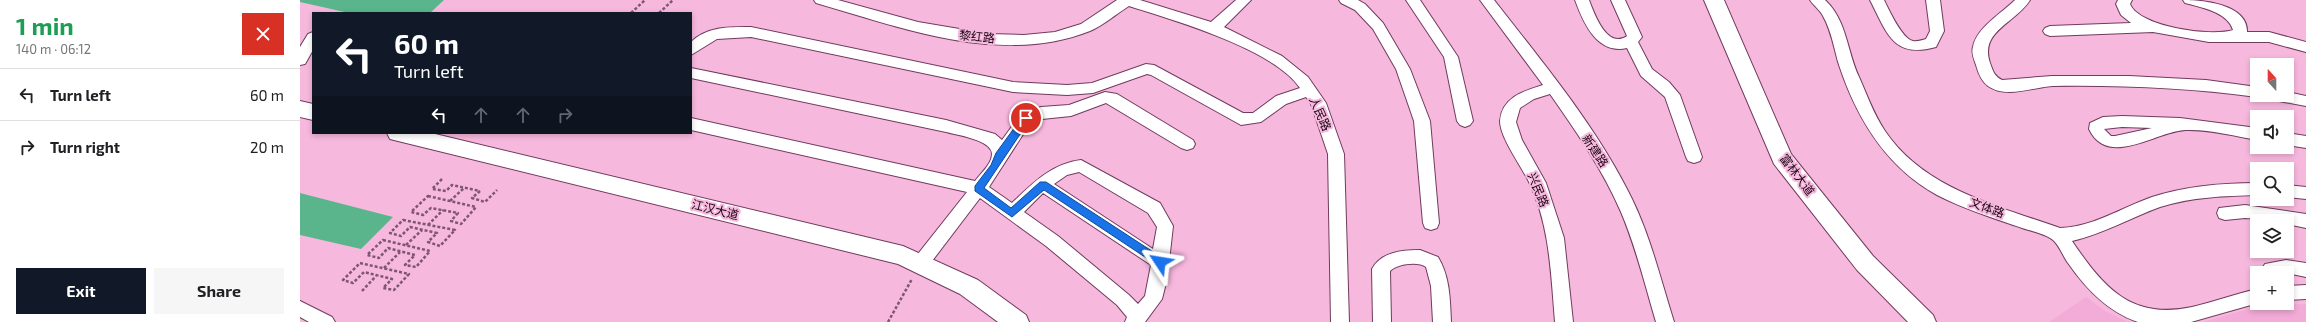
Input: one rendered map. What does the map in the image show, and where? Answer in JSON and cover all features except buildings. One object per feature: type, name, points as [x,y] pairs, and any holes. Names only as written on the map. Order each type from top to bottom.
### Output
[{"type":"main road","name":"富林大道","points":[[1714,0],[1782,158],[1865,263],[1924,322]]},
{"type":"main road","points":[[300,109],[312,112]]},
{"type":"main road","name":"江汉大道","points":[[402,134],[903,256],[969,287],[1017,322]]},
{"type":"street","name":"黎红路","points":[[821,0],[929,30],[972,38],[1009,40],[1063,35],[1086,27],[1126,0]]},
{"type":"street","name":"人民路","points":[[1126,0],[1214,28],[1277,60],[1303,81],[1318,103],[1336,154],[1340,322]]},
{"type":"street","points":[[1214,28],[1244,0]]},
{"type":"street","points":[[1346,0],[1360,6],[1378,26],[1403,69],[1422,121],[1431,223]]},
{"type":"street","points":[[1413,0],[1451,57],[1465,121]]},
{"type":"street","name":"新建路","points":[[1487,0],[1553,88],[1608,170],[1624,200],[1640,240],[1665,322]]},
{"type":"street","points":[[1582,0],[1593,25],[1606,40],[1614,44],[1631,42],[1635,38],[1618,0]]},
{"type":"street","name":"文体路","points":[[1817,0],[1829,12],[1847,67],[1874,127],[1886,144],[1907,167],[1945,192],[2059,235],[2078,234],[2134,210],[2175,196],[2224,189],[2250,189]]},
{"type":"street","points":[[1877,0],[1898,35],[1906,44],[1918,46],[1931,43],[1937,31],[1933,0]]},
{"type":"street","points":[[2023,0],[1985,36],[1980,46],[1980,55],[1985,72],[1993,82],[2003,86],[2045,81],[2127,80],[2226,87],[2250,91]]},
{"type":"street","points":[[2125,0],[2123,4],[2126,12],[2153,27]]},
{"type":"street","points":[[2190,0],[2221,10],[2238,22],[2240,30],[2238,33],[2226,37]]},
{"type":"street","points":[[2050,31],[2153,27],[2184,34],[2226,37],[2263,37],[2306,47]]},
{"type":"street","points":[[692,49],[710,34],[720,32],[751,32],[1013,87],[1067,90],[1093,88],[1146,69],[1154,70],[1241,119],[1256,118],[1281,100],[1309,90]]},
{"type":"street","points":[[300,60],[312,39]]},
{"type":"street","points":[[1631,42],[1646,72],[1664,86],[1672,95],[1694,157]]},
{"type":"street","points":[[692,73],[974,133],[989,138],[997,145],[1000,156]]},
{"type":"street","name":"兴民路","points":[[1553,88],[1529,95],[1513,105],[1508,122],[1514,140],[1538,183],[1556,238],[1564,322]]},
{"type":"street","points":[[920,264],[995,167],[1000,156],[1026,118],[1041,113],[1071,110],[1105,97],[1112,98],[1187,144]]},
{"type":"street","points":[[2294,99],[2306,101]]},
{"type":"street","points":[[692,124],[978,188],[1012,214],[1052,241],[1123,300],[1136,320],[1153,299],[1165,226],[1154,208],[1081,166],[1070,166],[1043,185],[1012,214]]},
{"type":"street","points":[[2183,125],[2250,133]]},
{"type":"street","points":[[2294,139],[2306,142]]},
{"type":"street","points":[[1043,185],[1160,262]]},
{"type":"street","points":[[2294,192],[2306,193]]},
{"type":"street","points":[[2225,213],[2238,210],[2261,212],[2306,221]]},
{"type":"street","points":[[2059,235],[2070,253],[2099,288],[2125,309],[2138,315],[2155,318],[2183,316],[2250,298]]},
{"type":"street","points":[[1382,322],[1381,269],[1386,262],[1396,259],[1415,257],[1427,258],[1434,263],[1438,273],[1442,322]]},
{"type":"street","points":[[2294,269],[2306,270]]},
{"type":"street","points":[[2294,292],[2306,292]]},
{"type":"street","points":[[300,309],[326,322]]},
{"type":"path","points":[[632,12],[645,0]]},
{"type":"path","points":[[660,12],[673,0]]},
{"type":"path","points":[[442,179],[432,189],[446,191],[452,185],[480,191],[472,198],[486,202],[497,190]]},
{"type":"path","points":[[450,201],[464,188]]},
{"type":"path","points":[[428,196],[450,201],[476,207],[461,224],[451,221],[458,213],[431,208],[423,215],[411,212],[428,196]]},
{"type":"path","points":[[428,225],[443,210]]},
{"type":"path","points":[[403,220],[428,225],[455,230],[440,246],[428,242],[437,233],[410,227],[401,236],[390,233],[403,220]]},
{"type":"path","points":[[406,245],[423,230]]},
{"type":"path","points":[[383,240],[406,245],[430,251],[416,267],[405,265],[415,255],[388,248],[379,258],[367,255],[383,240]]},
{"type":"path","points":[[384,268],[400,251]]},
{"type":"path","points":[[360,263],[384,268],[409,274],[394,290],[382,288],[392,279],[364,272],[353,283],[342,280],[360,263]]},
{"type":"path","points":[[888,322],[920,264]]},
{"type":"path","points":[[362,291],[377,275]]},
{"type":"shaded area","points":[[2086,297],[2105,311],[2128,322],[2049,322]]},
{"type":"shaded area","points":[[2294,304],[2306,304],[2306,322],[2204,322],[2250,308],[2250,310],[2294,310]]},
{"type":"green space","points":[[300,0],[444,0],[431,12],[345,12],[300,2]]},
{"type":"green space","points":[[300,193],[393,217],[361,249],[300,235]]},
{"type":"route","points":[[1026,118],[1000,156],[995,167],[978,188],[1012,214],[1043,185],[1160,262]]}]
